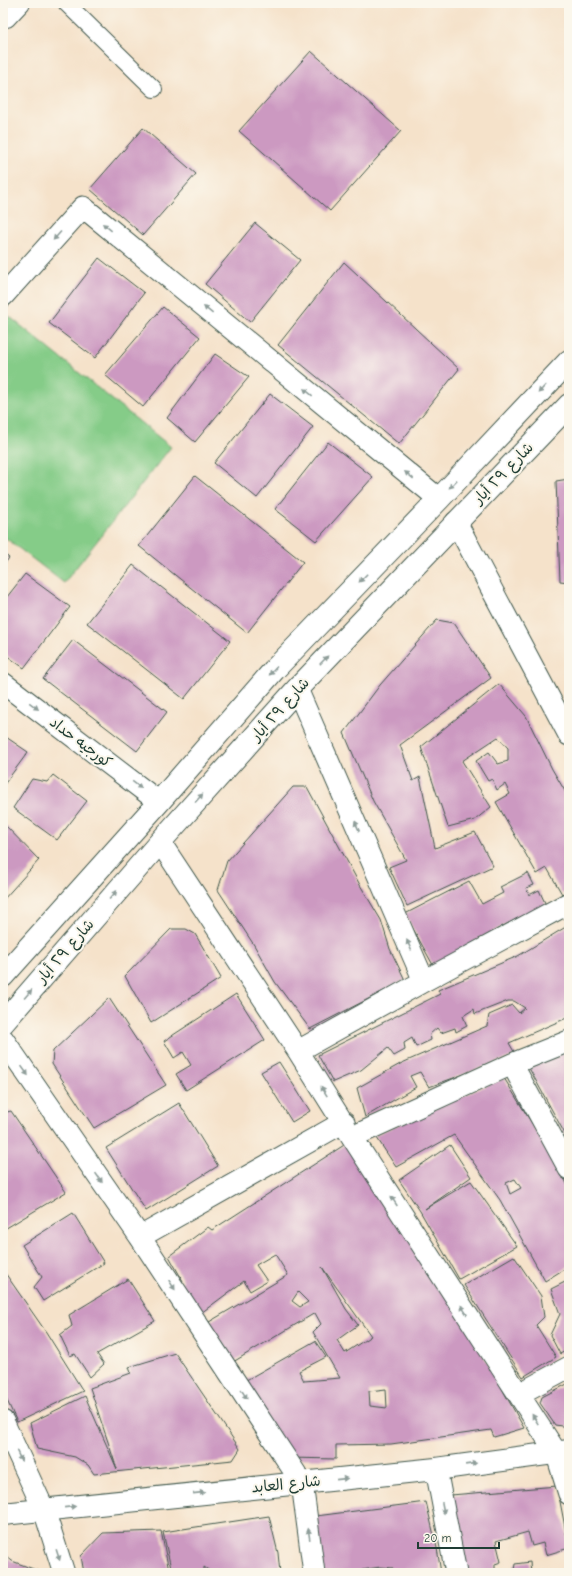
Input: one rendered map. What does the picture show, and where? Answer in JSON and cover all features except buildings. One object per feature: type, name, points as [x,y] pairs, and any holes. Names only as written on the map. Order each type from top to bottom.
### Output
[{"type":"main road","name":"شارع ٢٩ أيار","points":[[3,976],[159,802],[274,670],[439,499],[569,361]]},
{"type":"main road","name":"شارع ٢٩ أيار","points":[[3,1023],[160,842],[297,689],[569,405]]},
{"type":"main road","name":"شارع العابد","points":[[3,1514],[436,1469],[562,1451]]},
{"type":"street","points":[[7,19],[22,3]]},
{"type":"street","points":[[66,3],[154,89]]},
{"type":"street","points":[[3,296],[83,208],[439,499]]},
{"type":"street","points":[[456,522],[569,735]]},
{"type":"street","name":"كورجيه حداد","points":[[3,683],[159,802]]},
{"type":"street","points":[[297,689],[424,981]]},
{"type":"street","points":[[160,842],[298,1051],[519,1394],[562,1451],[569,1494]]},
{"type":"street","points":[[298,1051],[569,902]]},
{"type":"street","points":[[3,1039],[140,1237],[302,1483],[314,1573]]},
{"type":"street","points":[[140,1237],[348,1130],[569,1041]]},
{"type":"street","points":[[512,1064],[569,1170]]},
{"type":"street","points":[[519,1394],[569,1367]]},
{"type":"street","points":[[3,1421],[44,1510],[64,1573]]},
{"type":"street","points":[[436,1469],[456,1573]]},
{"type":"green space","points":[[5,313],[171,447],[64,583],[3,536],[3,315]]}]
